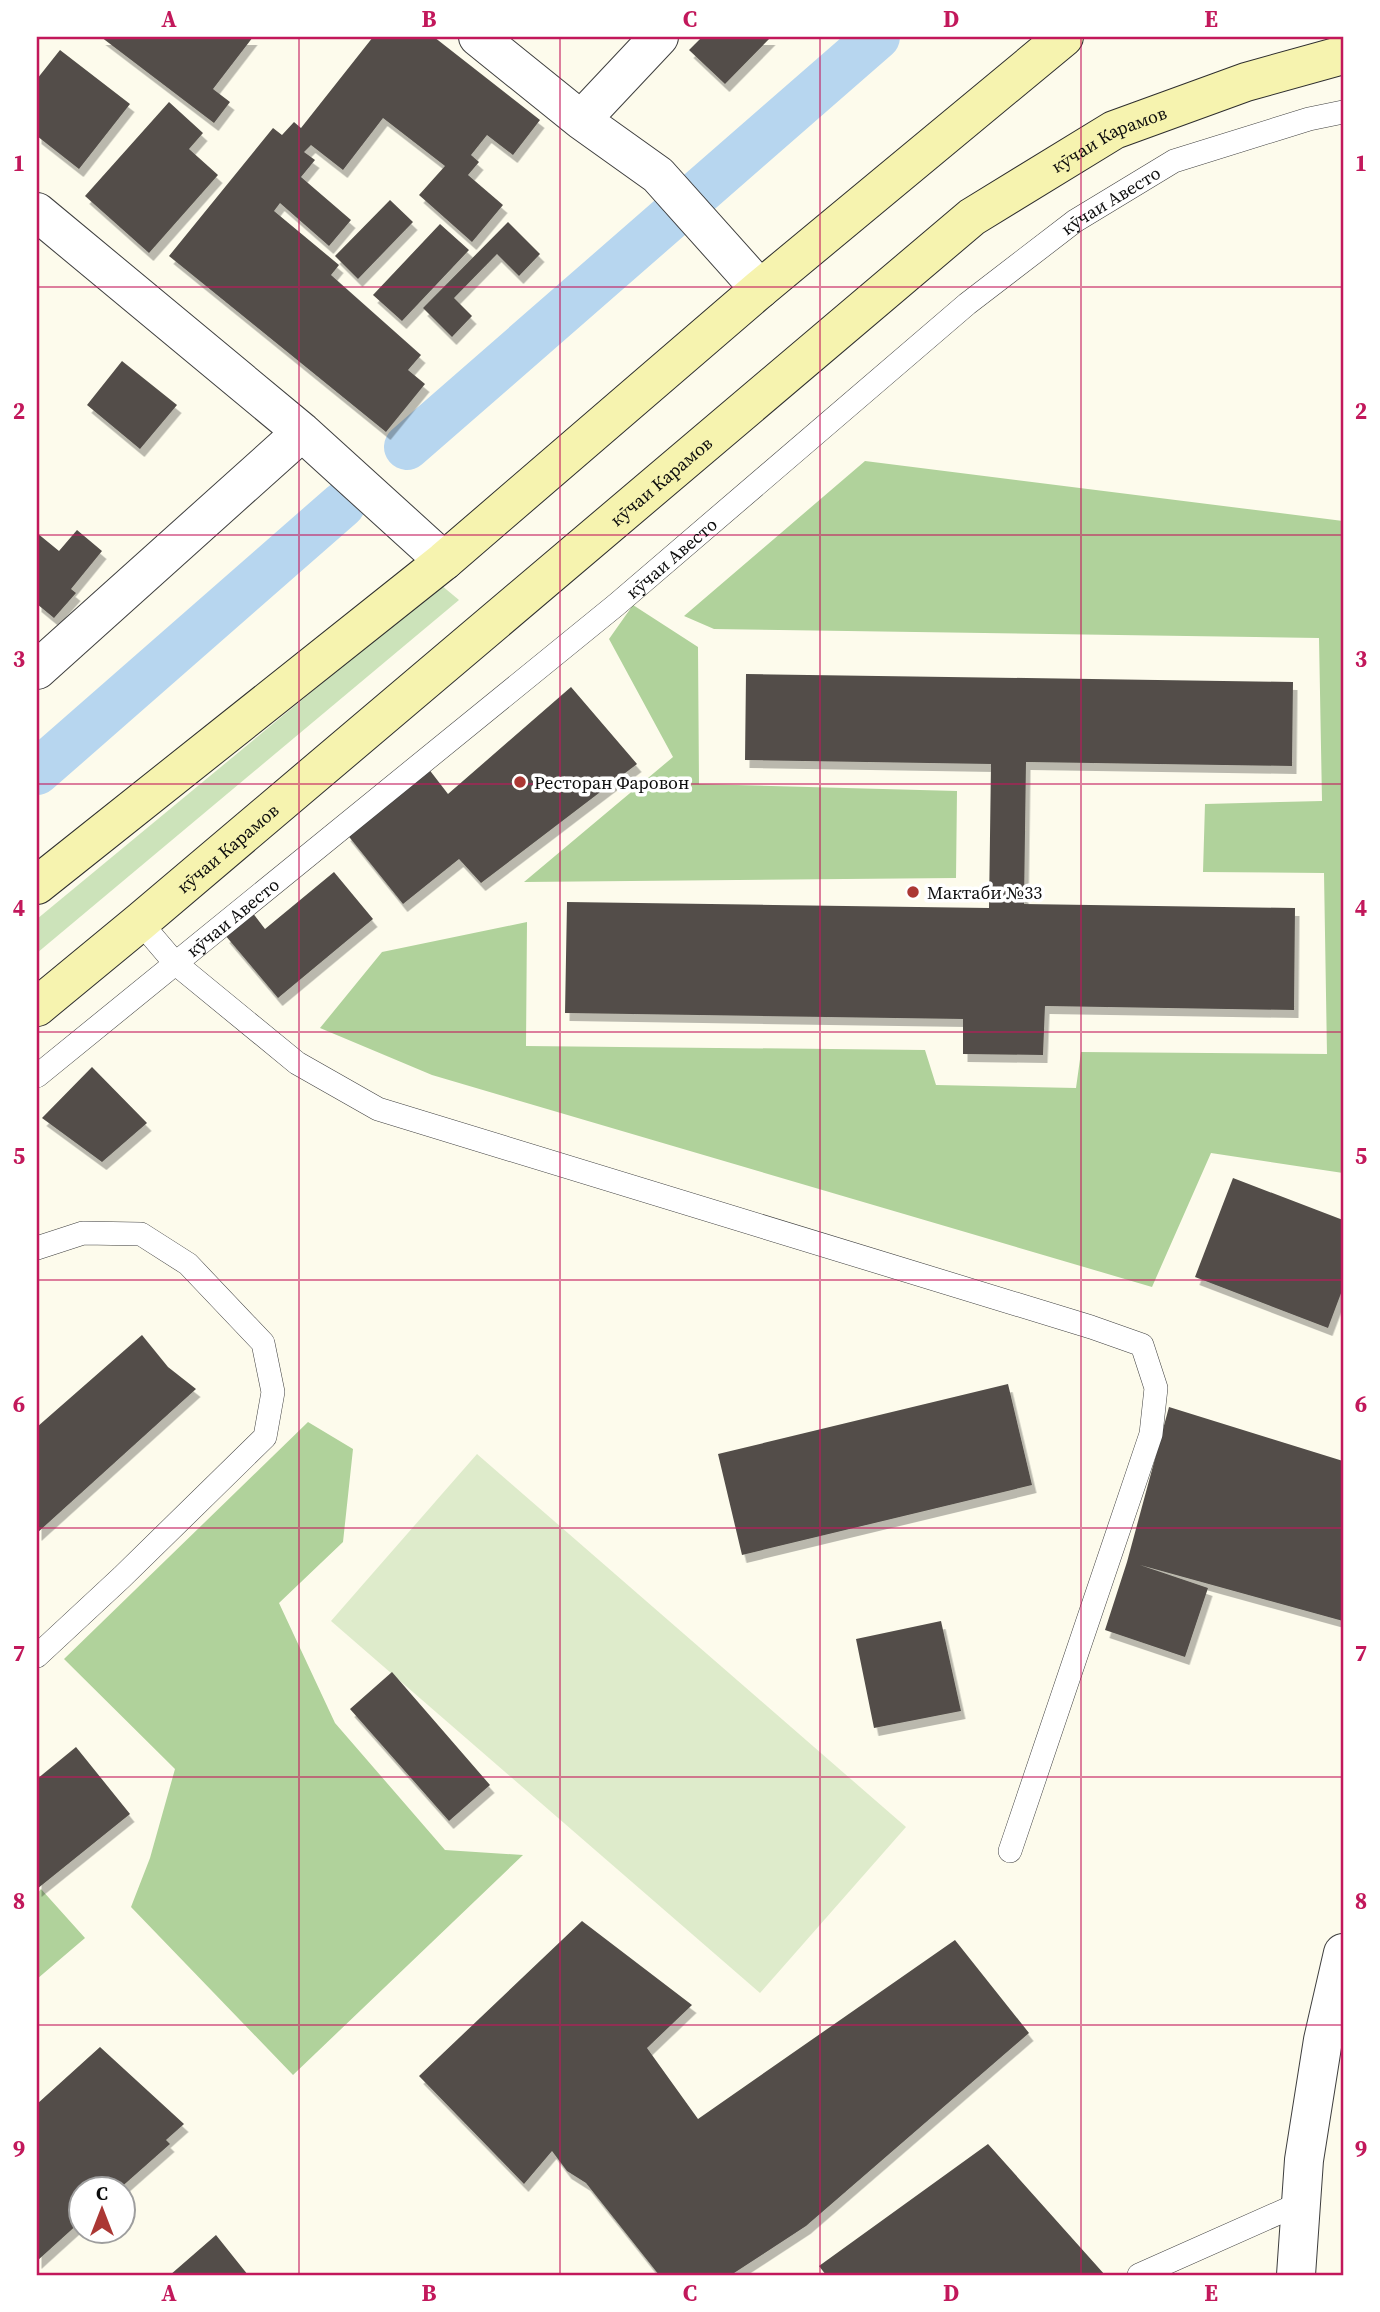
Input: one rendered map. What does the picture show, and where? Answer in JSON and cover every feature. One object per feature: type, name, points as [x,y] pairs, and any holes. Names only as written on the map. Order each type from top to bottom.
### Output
[{"type":"main road","points":[[37,885],[444,561],[760,289],[1064,37]]},
{"type":"main road","name":"кӯчаи Карамов","points":[[37,1007],[972,217],[1114,130],[1246,82],[1343,55]]},
{"type":"street","points":[[478,37],[581,120],[658,175],[760,289]]},
{"type":"street","points":[[581,120],[659,37]]},
{"type":"street","points":[[37,212],[302,432],[444,561]]},
{"type":"street","points":[[37,670],[302,432]]},
{"type":"street","points":[[1296,2275],[1304,2160],[1323,2040],[1343,1953]]},
{"type":"lane","name":"кӯчаи Авесто","points":[[37,1076],[616,605],[967,304],[1075,221],[1174,161],[1309,119],[1343,112]]},
{"type":"lane","points":[[140,922],[175,963],[297,1063],[378,1109],[1091,1327],[1142,1345],[1156,1388],[1151,1434],[1010,1851]]},
{"type":"lane","points":[[37,1248],[83,1233],[141,1234],[188,1264],[263,1343],[273,1392],[265,1437],[37,1657]]},
{"type":"lane","points":[[1139,2275],[1301,2203]]},
{"type":"green space","points":[[865,461],[1343,521],[1343,1173],[1211,1153],[1152,1287],[432,1075],[320,1028],[382,952],[527,922],[526,1046],[925,1050],[936,1085],[1076,1088],[1081,1052],[1327,1054],[1324,873],[1203,872],[1205,804],[1322,801],[1319,638],[714,629],[684,616]]},
{"type":"green space","points":[[441,585],[459,600],[37,953],[37,919]]},
{"type":"green space","points":[[633,605],[698,647],[699,784],[957,791],[956,878],[524,882],[673,757],[609,639]]},
{"type":"green space","points":[[308,1422],[353,1449],[343,1542],[279,1603],[335,1723],[445,1850],[523,1855],[293,2075],[131,1907],[150,1858],[175,1769],[64,1659]]},
{"type":"green space","points":[[477,1454],[906,1827],[760,1993],[331,1621]]},
{"type":"green space","points":[[41,1889],[85,1938],[37,1979],[37,1894]]},
{"type":"building","points":[[101,37],[253,37],[213,89],[230,102],[214,123]]},
{"type":"building","points":[[373,37],[434,37],[540,120],[513,155],[487,135],[471,155],[479,162],[468,175],[503,205],[472,242],[419,195],[445,166],[383,118],[343,170],[311,145],[304,152],[315,160],[301,177],[351,220],[329,246],[280,203],[274,211],[339,265],[331,275],[421,355],[408,370],[425,384],[386,432],[169,256],[273,128],[282,135],[294,122],[301,128]]},
{"type":"building","points":[[702,37],[771,37],[725,84],[689,50]]},
{"type":"building","points":[[60,50],[130,104],[79,169],[37,136],[37,79]]},
{"type":"building","points":[[169,102],[203,133],[189,149],[218,175],[149,253],[85,196]]},
{"type":"building","points":[[390,200],[413,222],[358,279],[335,256]]},
{"type":"building","points":[[508,222],[540,254],[519,276],[497,254],[454,298],[472,316],[452,337],[423,308]]},
{"type":"building","points":[[440,224],[469,250],[402,321],[373,295]]},
{"type":"building","points":[[122,361],[177,405],[140,449],[87,405]]},
{"type":"building","points":[[77,530],[102,551],[71,589],[76,593],[54,618],[37,604],[37,533],[59,551]]},
{"type":"building","points":[[746,674],[1293,682],[1292,766],[1026,762],[1024,904],[1295,908],[1294,1010],[1045,1006],[1043,1055],[963,1054],[963,1019],[565,1013],[567,902],[989,908],[991,764],[745,760]]},
{"type":"building","points":[[571,687],[637,764],[481,883],[459,859],[403,904],[346,833],[428,768],[448,794]]},
{"type":"building","points":[[334,872],[373,919],[278,998],[225,935],[252,912],[265,929]]},
{"type":"building","points":[[92,1067],[147,1123],[102,1162],[42,1118]]},
{"type":"building","points":[[1233,1178],[1343,1220],[1343,1288],[1328,1328],[1195,1277]]},
{"type":"building","points":[[142,1335],[168,1367],[196,1389],[37,1533],[37,1427]]},
{"type":"building","points":[[1008,1384],[1032,1485],[742,1555],[718,1454]]},
{"type":"building","points":[[1169,1407],[1343,1461],[1343,1621],[1140,1565],[1208,1588],[1185,1657],[1105,1630],[1127,1562]]},
{"type":"building","points":[[941,1621],[961,1711],[874,1728],[856,1639]]},
{"type":"building","points":[[392,1672],[490,1785],[449,1821],[350,1709]]},
{"type":"building","points":[[76,1747],[130,1814],[37,1889],[37,1779]]},
{"type":"building","points":[[582,1921],[692,2005],[647,2048],[698,2119],[955,1940],[1029,2033],[806,2226],[731,2275],[659,2275],[586,2183],[567,2171],[552,2151],[524,2184],[419,2076]]},
{"type":"building","points":[[100,2047],[184,2124],[166,2140],[170,2144],[134,2176],[66,2176],[66,2235],[37,2261],[37,2104]]},
{"type":"building","points":[[988,2144],[1105,2275],[826,2275],[819,2266]]},
{"type":"building","points":[[216,2235],[248,2275],[170,2275]]},
{"type":"waterway","points":[[407,447],[877,37]]},
{"type":"waterway","points":[[37,772],[342,505]]},
{"type":"place","name":"Ресторан Фаровон","points":[[520,782]]},
{"type":"place","name":"Мактаби №33","points":[[913,892]]}]
